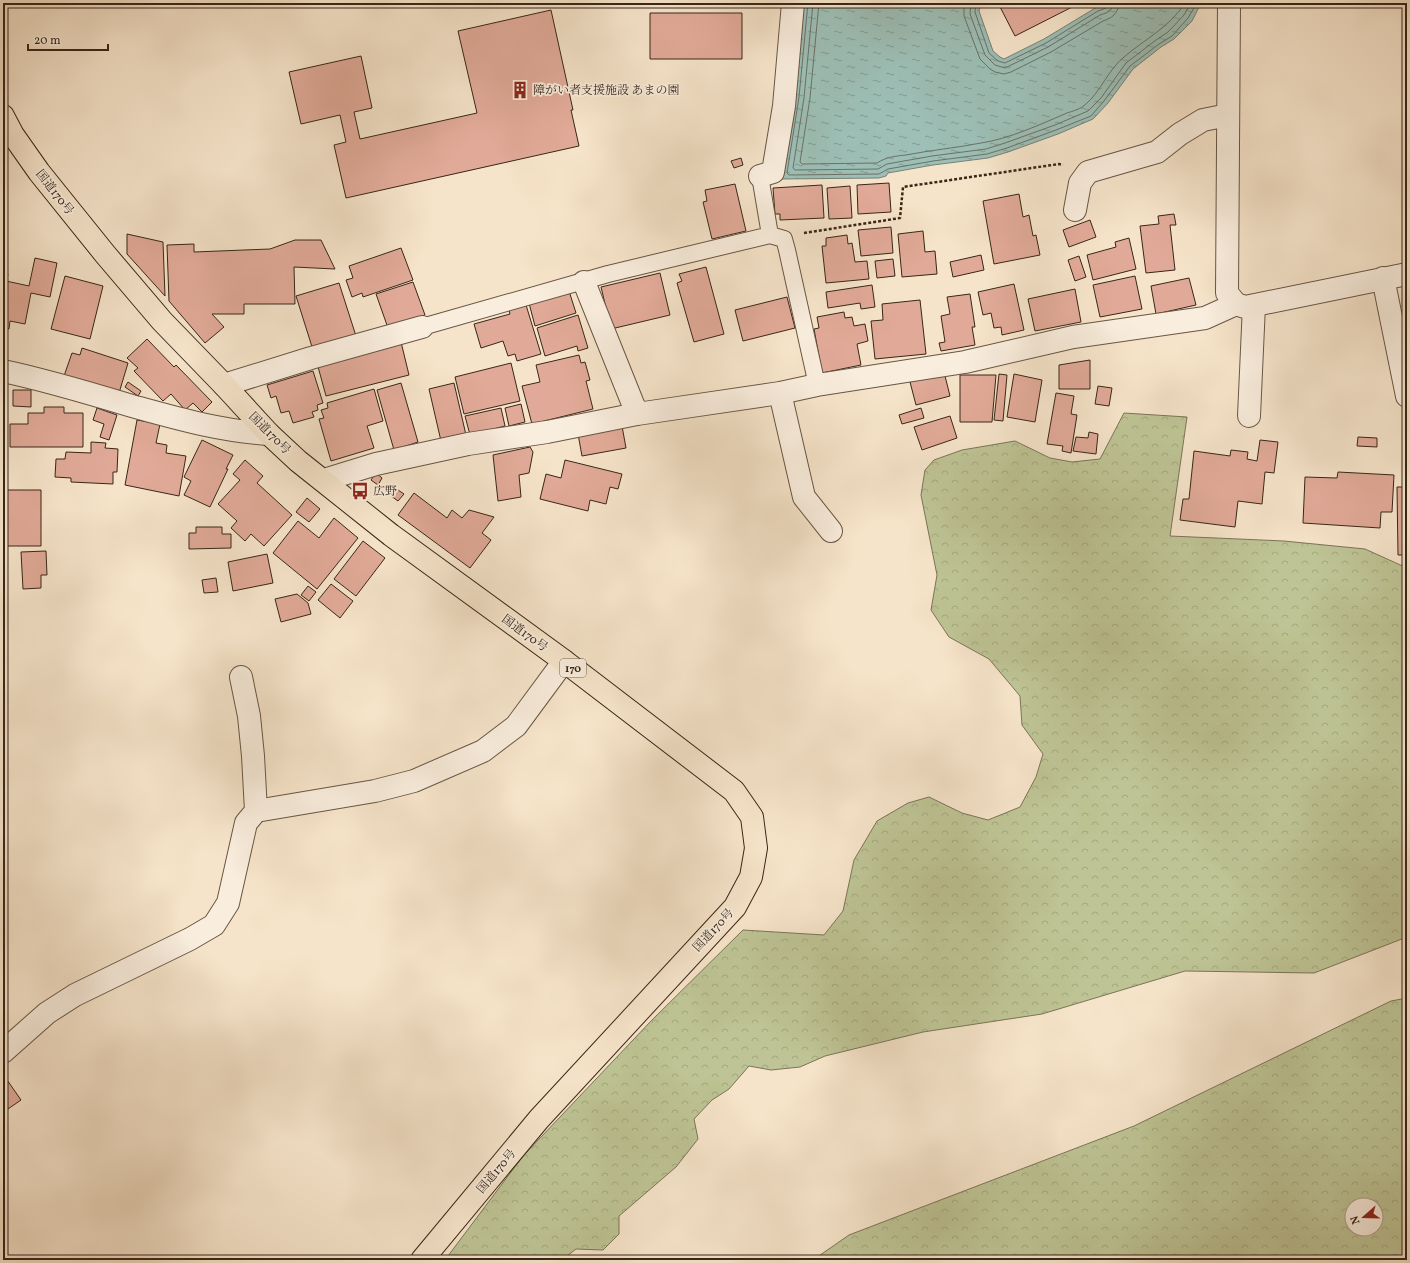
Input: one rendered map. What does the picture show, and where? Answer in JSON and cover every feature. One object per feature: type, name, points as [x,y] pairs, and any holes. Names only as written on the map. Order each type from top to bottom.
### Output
[{"type":"highway","name":"国道170号","points":[[3,116],[13,135],[39,172],[105,254],[162,321],[269,434],[298,461],[324,480],[391,535],[564,661],[734,791],[752,817],[756,848],[751,877],[735,907],[539,1119],[422,1260]]},
{"type":"street","points":[[760,176],[773,172],[784,106],[793,3]]},
{"type":"street","points":[[1229,3],[1227,293],[1245,305]]},
{"type":"street","points":[[1075,210],[1080,183],[1088,172],[1157,152],[1180,134],[1203,120],[1228,115]]},
{"type":"street","points":[[324,480],[376,464],[468,444],[547,432],[637,414],[780,393],[817,385],[965,362],[1073,337],[1206,318],[1245,305],[1407,274]]},
{"type":"street","points":[[1383,278],[1407,396]]},
{"type":"street","points":[[584,282],[637,414]]},
{"type":"street","points":[[1245,305],[1249,416]]},
{"type":"street","points":[[224,385],[311,358],[422,327]]},
{"type":"street","points":[[4,376],[92,394],[188,422],[223,429],[269,434]]},
{"type":"street","points":[[780,393],[804,497],[831,532]]},
{"type":"street","points":[[3,1052],[48,1013],[75,995],[190,939],[214,925],[228,903],[246,823],[256,811],[375,791],[414,782],[483,751],[516,726],[564,661]]},
{"type":"street","points":[[241,677],[253,756],[256,811]]},
{"type":"lane","points":[[760,176],[817,385]]},
{"type":"lane","points":[[422,327],[608,274],[777,237]]},
{"type":"path","points":[[777,237],[900,218],[903,188],[1059,164],[1088,172]]},
{"type":"green space","points":[[1124,413],[1187,417],[1170,536],[1284,541],[1365,549],[1407,568],[1407,937],[1314,973],[1185,971],[1042,1014],[923,1032],[825,1056],[800,1067],[771,1070],[749,1066],[729,1089],[712,1100],[694,1119],[698,1139],[676,1167],[619,1216],[619,1234],[603,1250],[576,1249],[562,1260],[445,1260],[523,1156],[651,1021],[743,930],[824,935],[843,911],[854,860],[877,821],[908,803],[929,797],[962,813],[988,820],[1020,807],[1036,777],[1043,754],[1022,725],[1020,696],[989,659],[949,637],[931,610],[937,575],[921,495],[925,470],[934,460],[962,450],[1015,441],[1050,458],[1072,462],[1100,459]]},
{"type":"green space","points":[[1407,998],[1407,1260],[813,1260],[849,1235],[1134,1126],[1391,1001]]},
{"type":"water","points":[[804,3],[981,3],[979,11],[993,51],[1004,59],[1044,39],[1097,7],[1109,3],[1201,3],[1192,21],[1174,39],[1161,47],[1133,69],[1108,103],[1093,119],[1058,134],[988,158],[933,165],[888,173],[886,176],[879,178],[782,179],[795,97]]},
{"type":"building","points":[[998,3],[1080,3],[1015,36]]},
{"type":"building","name":"障がい者支援施設 あまの園","points":[[551,10],[573,110],[571,110],[579,146],[346,198],[334,145],[346,142],[340,115],[301,124],[289,72],[361,56],[372,108],[354,112],[360,139],[477,113],[458,31]]},
{"type":"building","points":[[650,13],[742,13],[742,59],[650,59]]},
{"type":"building","points":[[741,158],[743,165],[734,168],[731,161]]},
{"type":"building","points":[[889,183],[891,212],[858,214],[857,185]]},
{"type":"building","points":[[735,184],[746,231],[712,239],[703,202],[707,201],[705,190]]},
{"type":"building","points":[[822,185],[824,218],[780,220],[780,214],[775,214],[773,188]]},
{"type":"building","points":[[850,186],[852,218],[829,219],[827,188]]},
{"type":"building","points":[[1019,194],[1023,217],[1029,215],[1033,236],[1036,235],[1040,255],[994,264],[983,201]]},
{"type":"building","points":[[1174,214],[1176,225],[1170,225],[1175,270],[1146,273],[1140,226],[1159,224],[1158,216]]},
{"type":"building","points":[[1090,220],[1096,237],[1069,247],[1063,230]]},
{"type":"building","points":[[891,227],[893,253],[861,256],[858,230]]},
{"type":"building","points":[[923,231],[925,252],[935,251],[937,274],[902,277],[898,234]]},
{"type":"building","points":[[127,234],[163,242],[165,296],[127,254]]},
{"type":"building","points":[[847,235],[848,244],[852,243],[855,262],[867,261],[869,279],[826,283],[822,246],[826,246],[826,238]]},
{"type":"building","points":[[1129,238],[1136,269],[1093,280],[1087,255],[1116,247],[1115,242]]},
{"type":"building","points":[[295,240],[321,240],[335,269],[294,267],[295,304],[244,304],[244,314],[212,314],[224,327],[205,343],[169,301],[167,245],[194,244],[194,252],[270,249]]},
{"type":"building","points":[[401,248],[413,280],[363,297],[362,293],[352,297],[346,280],[353,278],[349,266]]},
{"type":"building","points":[[981,255],[984,270],[953,277],[950,262]]},
{"type":"building","points":[[1079,256],[1086,277],[1075,281],[1068,260]]},
{"type":"building","points":[[35,258],[57,263],[50,297],[31,293],[25,324],[10,321],[9,329],[3,328],[3,273],[8,274],[6,281],[29,286]]},
{"type":"building","points":[[893,259],[895,276],[877,278],[875,261]]},
{"type":"building","points":[[706,267],[724,334],[694,342],[677,283],[682,281],[679,274]]},
{"type":"building","points":[[660,273],[670,315],[611,329],[601,287]]},
{"type":"building","points":[[65,276],[103,286],[90,339],[51,329]]},
{"type":"building","points":[[1135,276],[1142,309],[1100,317],[1093,285]]},
{"type":"building","points":[[1189,278],[1196,305],[1156,314],[1151,286]]},
{"type":"building","points":[[413,282],[425,315],[388,328],[376,294]]},
{"type":"building","points":[[339,283],[356,336],[313,350],[296,296]]},
{"type":"building","points":[[1014,284],[1024,330],[1002,335],[1001,327],[994,328],[991,313],[983,315],[978,292]]},
{"type":"building","points":[[872,285],[875,307],[861,309],[860,303],[828,308],[826,292]]},
{"type":"building","points":[[1075,289],[1081,322],[1035,331],[1028,299]]},
{"type":"building","points":[[569,291],[576,313],[535,326],[529,303]]},
{"type":"building","points":[[970,294],[975,327],[972,327],[975,345],[941,351],[939,343],[945,342],[941,316],[950,314],[947,297]]},
{"type":"building","points":[[787,297],[795,328],[743,341],[735,310]]},
{"type":"building","points":[[920,300],[926,354],[875,359],[871,321],[883,320],[882,304]]},
{"type":"building","points":[[526,305],[541,354],[517,361],[515,354],[508,356],[503,341],[481,348],[474,324],[510,314],[509,310]]},
{"type":"building","points":[[844,312],[845,318],[852,317],[854,326],[865,324],[868,341],[857,344],[861,365],[822,373],[814,329],[819,328],[817,317]]},
{"type":"building","points":[[578,315],[588,348],[578,351],[577,346],[545,356],[537,328]]},
{"type":"building","points":[[147,339],[174,367],[176,365],[212,402],[202,412],[193,403],[185,410],[171,394],[163,401],[134,371],[138,368],[127,358]]},
{"type":"building","points":[[401,342],[409,375],[326,396],[317,363]]},
{"type":"building","points":[[82,348],[128,363],[119,393],[64,376],[72,353],[80,355]]},
{"type":"building","points":[[579,355],[581,363],[585,362],[590,380],[586,381],[593,409],[532,424],[522,386],[540,382],[536,365]]},
{"type":"building","points":[[1090,360],[1090,389],[1059,389],[1059,365]]},
{"type":"building","points":[[511,363],[520,401],[464,414],[455,377]]},
{"type":"building","points":[[313,371],[323,403],[317,405],[318,410],[312,412],[314,417],[293,423],[289,411],[281,413],[276,396],[271,398],[267,385]]},
{"type":"building","points":[[944,372],[950,396],[916,405],[910,382]]},
{"type":"building","points":[[999,374],[1007,375],[1003,421],[994,420]]},
{"type":"building","points":[[1014,374],[1042,380],[1035,422],[1007,417]]},
{"type":"building","points":[[960,375],[996,375],[992,422],[960,422]]},
{"type":"building","points":[[128,382],[141,391],[138,396],[125,387]]},
{"type":"building","points":[[401,383],[418,442],[394,450],[377,390]]},
{"type":"building","points":[[454,383],[466,435],[441,441],[429,389]]},
{"type":"building","points":[[1098,386],[1112,388],[1109,406],[1095,404]]},
{"type":"building","points":[[374,389],[383,421],[367,426],[374,448],[331,461],[319,419],[324,418],[321,410],[328,408],[327,403]]},
{"type":"building","points":[[13,390],[31,390],[31,407],[13,406]]},
{"type":"building","points":[[1056,393],[1074,396],[1071,414],[1077,415],[1071,453],[1062,451],[1063,446],[1047,444]]},
{"type":"building","points":[[521,404],[525,422],[509,426],[505,408]]},
{"type":"building","points":[[44,407],[64,407],[64,413],[83,413],[83,447],[10,447],[10,424],[28,424],[28,413],[44,413]]},
{"type":"building","points":[[97,408],[117,415],[109,440],[100,437],[104,424],[93,420]]},
{"type":"building","points":[[501,408],[505,426],[470,435],[465,416]]},
{"type":"building","points":[[921,408],[924,418],[902,424],[899,415]]},
{"type":"building","points":[[950,416],[957,438],[922,450],[914,427]]},
{"type":"building","points":[[137,420],[160,424],[156,443],[167,445],[166,453],[186,456],[179,496],[125,485]]},
{"type":"building","points":[[622,426],[626,448],[582,456],[578,434]]},
{"type":"building","points":[[1089,432],[1098,434],[1096,454],[1073,451],[1076,437],[1088,438]]},
{"type":"building","points":[[1358,437],[1377,438],[1377,447],[1357,446]]},
{"type":"building","points":[[202,440],[233,455],[210,507],[184,495],[191,481],[184,477]]},
{"type":"building","points":[[1260,440],[1278,442],[1274,473],[1265,472],[1262,504],[1238,501],[1235,527],[1180,520],[1183,499],[1189,499],[1194,451],[1230,456],[1231,450],[1248,452],[1247,459],[1257,461]]},
{"type":"building","points":[[91,442],[106,443],[105,448],[118,449],[117,472],[113,472],[113,484],[71,482],[71,478],[55,477],[56,459],[65,459],[66,452],[91,453]]},
{"type":"building","points":[[530,447],[533,452],[529,473],[519,475],[521,497],[498,501],[493,455]]},
{"type":"building","points":[[245,460],[263,476],[257,483],[292,515],[264,546],[251,534],[245,541],[231,528],[237,521],[218,504],[240,480],[233,474]]},
{"type":"building","points":[[565,460],[622,474],[618,489],[610,487],[606,504],[590,500],[588,511],[540,499],[546,474],[561,478]]},
{"type":"building","points":[[1338,472],[1394,475],[1392,512],[1381,512],[1380,528],[1303,523],[1305,477],[1337,478]]},
{"type":"building","points":[[376,473],[382,478],[378,485],[371,480]]},
{"type":"building","points":[[359,475],[363,479],[355,488],[351,483]]},
{"type":"building","points":[[392,486],[404,494],[398,501],[387,493]]},
{"type":"building","points":[[1397,487],[1407,487],[1407,555],[1398,555]]},
{"type":"building","points":[[3,490],[41,490],[41,546],[3,546]]},
{"type":"building","points":[[414,493],[447,518],[452,510],[462,518],[469,510],[494,517],[482,533],[491,540],[470,568],[398,515]]},
{"type":"building","points":[[307,498],[320,509],[309,522],[296,512]]},
{"type":"building","points":[[334,518],[358,538],[317,589],[273,553],[298,521],[319,538]]},
{"type":"building","points":[[196,527],[222,527],[222,534],[231,534],[231,548],[189,549],[189,533],[196,533]]},
{"type":"building","points":[[363,541],[385,558],[356,596],[334,579]]},
{"type":"building","points":[[46,551],[47,575],[41,575],[41,588],[23,589],[21,552]]},
{"type":"building","points":[[267,554],[273,583],[233,591],[228,562]]},
{"type":"building","points":[[216,578],[218,592],[204,593],[202,580]]},
{"type":"building","points":[[331,584],[353,601],[340,618],[318,600]]},
{"type":"building","points":[[308,586],[316,592],[309,601],[301,595]]},
{"type":"building","points":[[297,594],[308,603],[311,614],[281,622],[275,599]]},
{"type":"building","points":[[5,1077],[21,1100],[5,1111],[3,1107],[3,1078]]},
{"type":"place","name":"障がい者支援施設 あまの園","points":[[520,90]]},
{"type":"place","name":"広野","points":[[360,491]]}]
